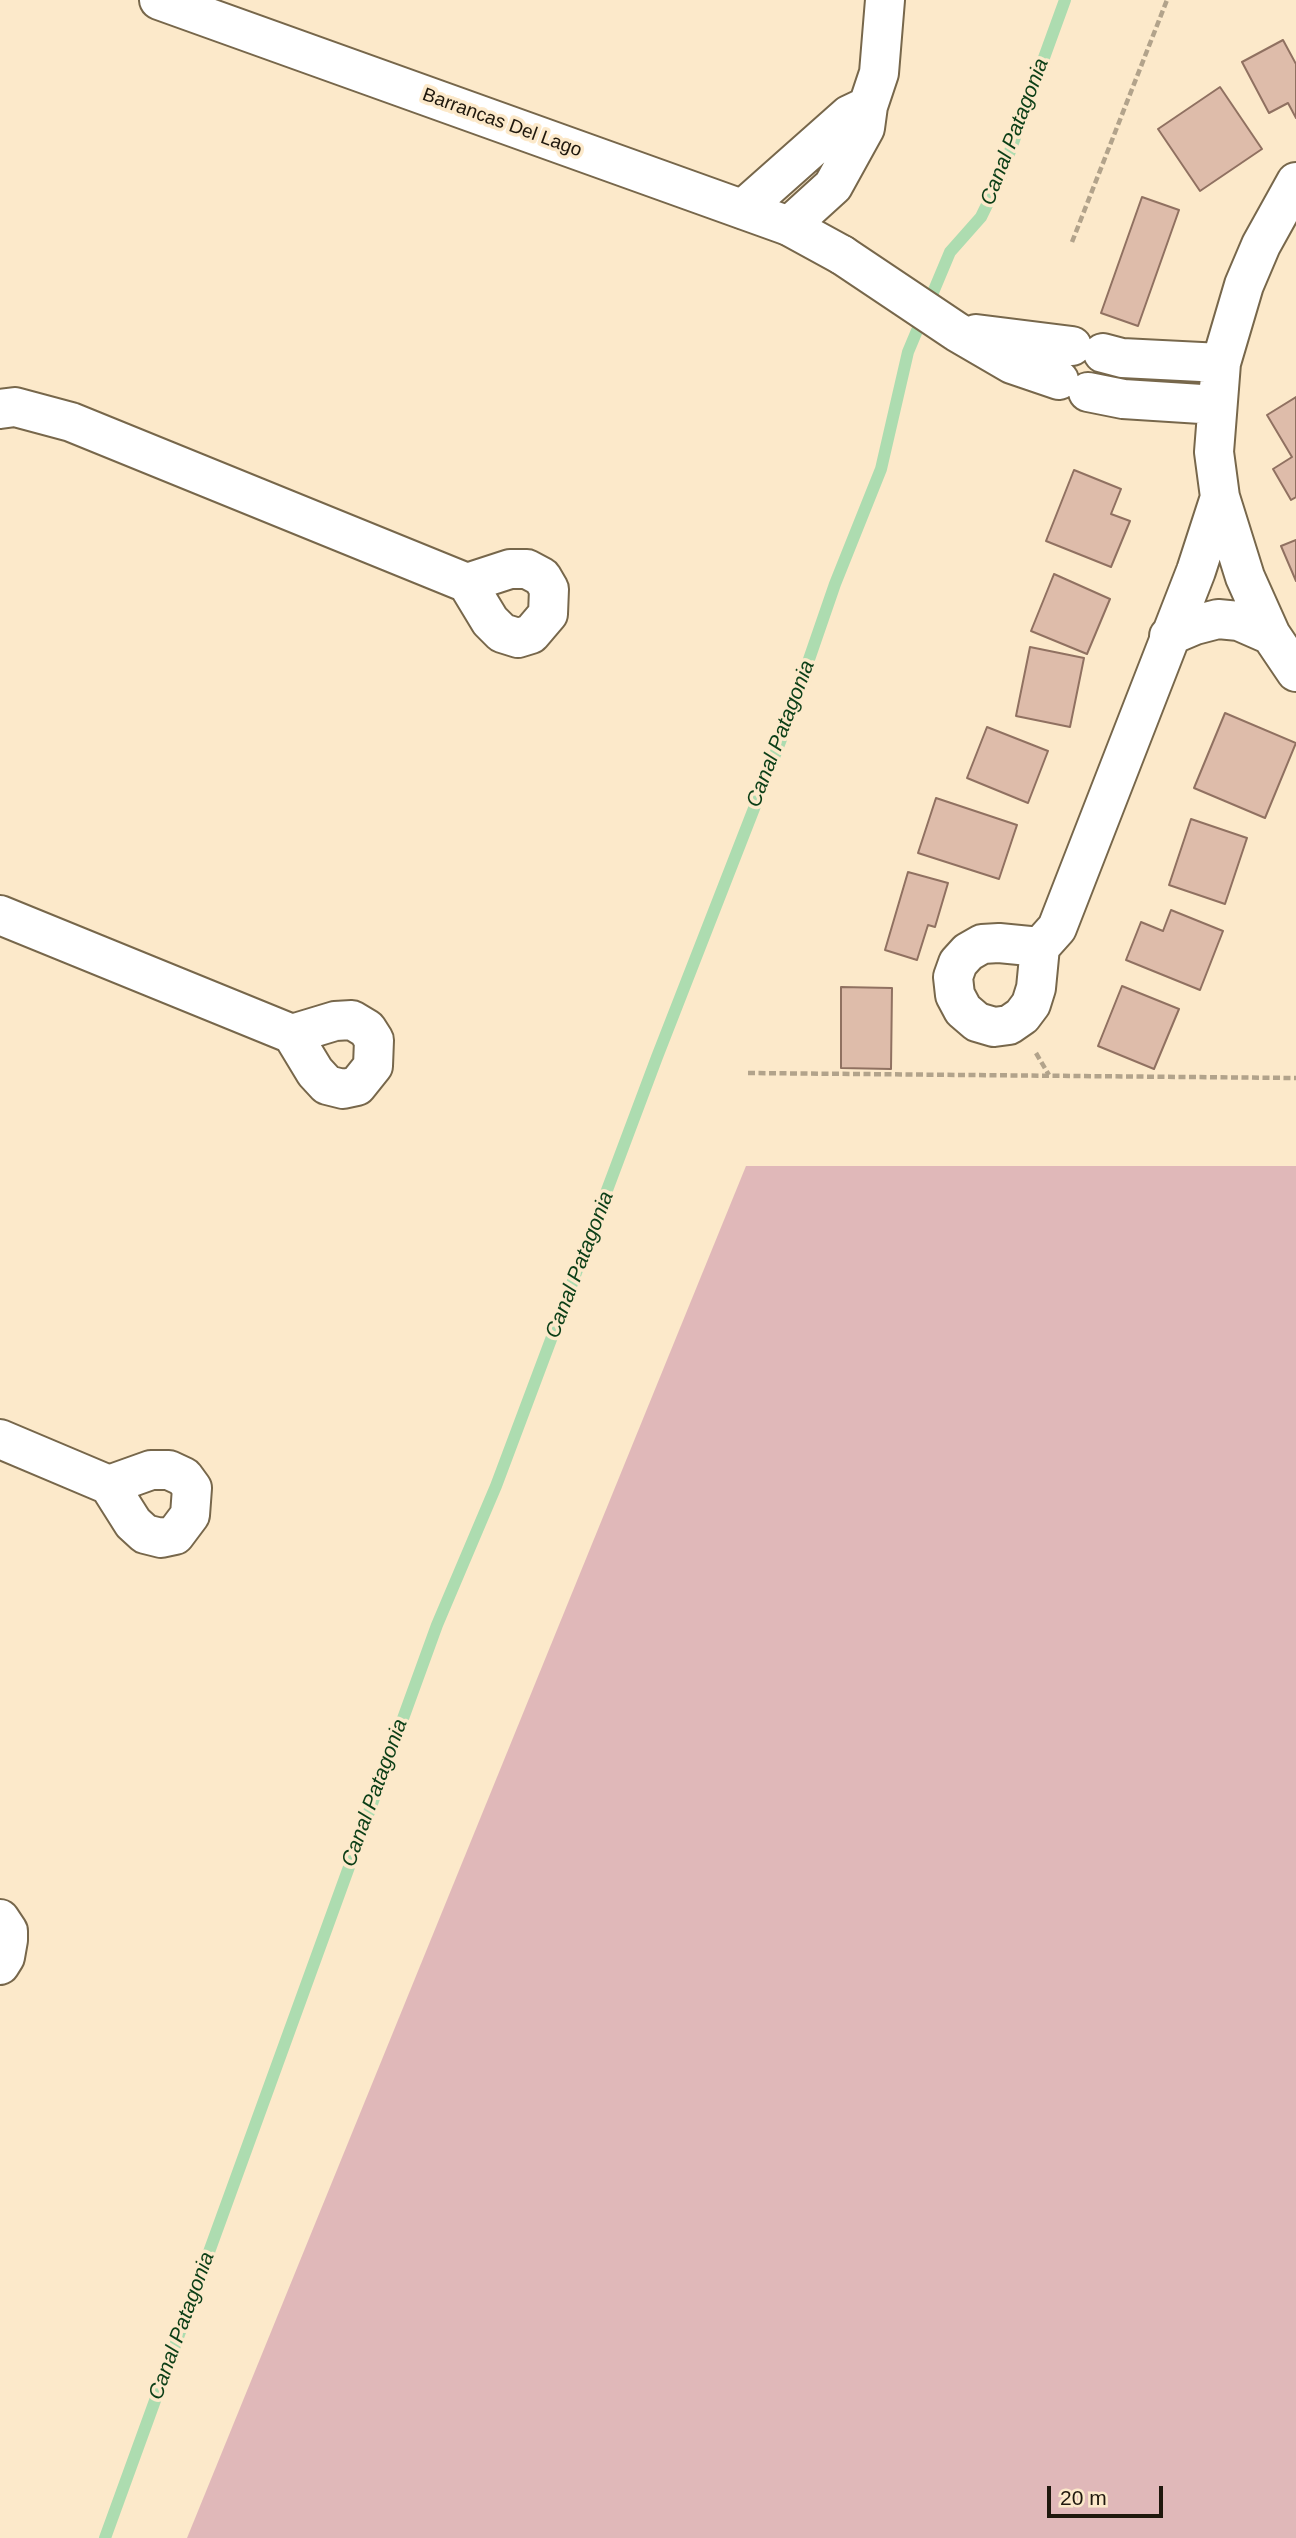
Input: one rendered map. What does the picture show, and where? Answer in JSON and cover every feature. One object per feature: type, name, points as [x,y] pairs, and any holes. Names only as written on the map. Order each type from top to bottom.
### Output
[{"type":"street","name":"Barrancas Del Lago","points":[[159,0],[789,226],[856,264],[957,332],[1081,368]]},
{"type":"street","points":[[789,226],[833,186],[865,128],[868,106],[879,73],[885,0]]},
{"type":"street","points":[[743,209],[849,114],[868,106]]},
{"type":"street","points":[[1293,190],[1244,285],[1221,363],[1214,452],[1220,497],[1245,577],[1271,635],[1296,672]]},
{"type":"street","points":[[1081,368],[1122,358],[1221,363]]},
{"type":"street","points":[[1081,368],[1123,399],[1217,405]]},
{"type":"street","points":[[0,409],[15,407],[71,422],[467,583]]},
{"type":"street","points":[[1040,947],[1057,928],[1196,571],[1220,497]]},
{"type":"street","points":[[1169,636],[1218,619],[1239,621],[1271,635]]},
{"type":"street","points":[[0,915],[292,1034]]},
{"type":"street","points":[[0,1438],[109,1485]]},
{"type":"street","points":[[0,1919],[8,1931],[8,1940],[5,1957],[0,1965]]},
{"type":"path","points":[[1072,242],[1167,0]]},
{"type":"path","points":[[748,1073],[1296,1078]]},
{"type":"shaded area","points":[[746,1166],[1296,1166],[1296,2538],[187,2538]]},
{"type":"building","points":[[1283,40],[1296,64],[1296,118],[1288,103],[1269,113],[1242,62]]},
{"type":"building","points":[[1220,87],[1262,149],[1200,191],[1158,129]]},
{"type":"building","points":[[1142,197],[1179,210],[1138,326],[1101,313]]},
{"type":"building","points":[[1296,397],[1296,497],[1291,500],[1273,469],[1292,457],[1267,415]]},
{"type":"building","points":[[1074,470],[1121,489],[1111,514],[1130,521],[1111,567],[1046,541]]},
{"type":"building","points":[[1296,540],[1296,581],[1281,546]]},
{"type":"building","points":[[1054,574],[1110,599],[1087,654],[1031,631]]},
{"type":"building","points":[[1030,647],[1084,658],[1070,727],[1016,716]]},
{"type":"building","points":[[1225,713],[1296,743],[1265,818],[1194,788]]},
{"type":"building","points":[[987,727],[1048,751],[1028,803],[967,778]]},
{"type":"building","points":[[936,798],[1017,825],[999,879],[918,853]]},
{"type":"building","points":[[1191,819],[1247,838],[1225,904],[1169,885]]},
{"type":"building","points":[[908,872],[948,883],[935,927],[928,925],[917,960],[885,950]]},
{"type":"building","points":[[1171,910],[1223,931],[1200,990],[1126,960],[1141,922],[1163,931]]},
{"type":"building","points":[[1122,986],[1179,1009],[1154,1069],[1098,1046]]},
{"type":"building","points":[[841,987],[892,988],[891,1069],[841,1068]]},
{"type":"waterway","name":"Canal Patagonia","points":[[105,2538],[437,1625],[496,1486],[657,1057],[785,729],[835,584],[881,469],[908,352],[950,252],[981,217],[1001,176],[1065,0]]}]
